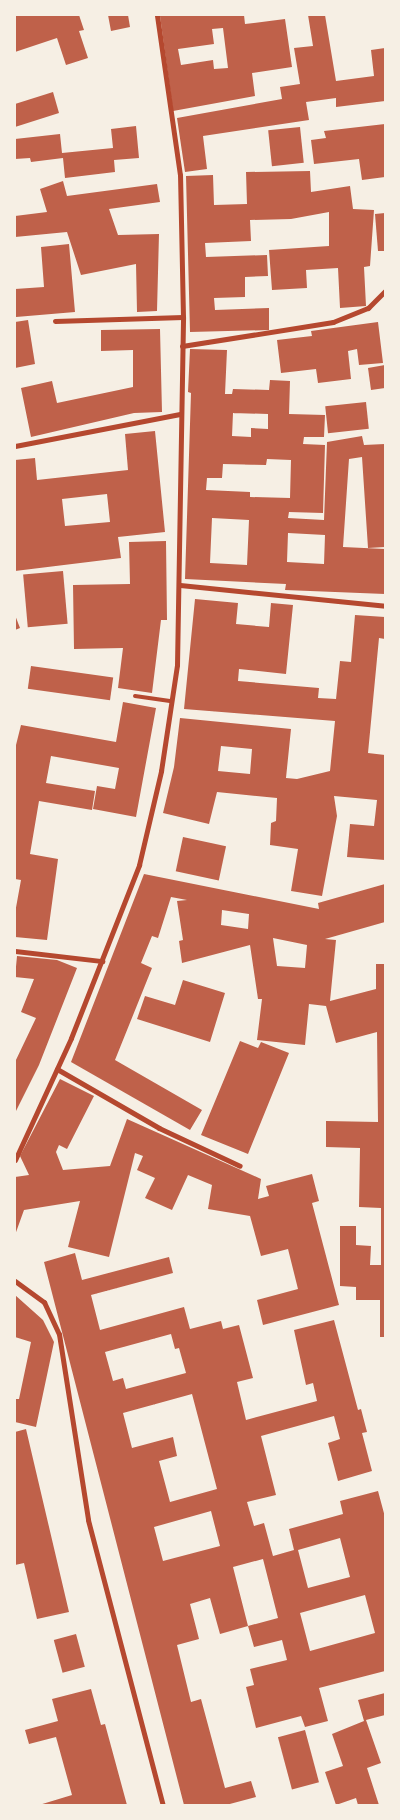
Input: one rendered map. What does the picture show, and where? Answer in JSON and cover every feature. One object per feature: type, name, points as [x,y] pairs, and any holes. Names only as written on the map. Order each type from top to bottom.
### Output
[{"type":"street","points":[[15,1160],[57,1069],[139,865],[161,771],[177,665],[180,585],[180,414],[183,317],[180,175],[157,15]]},
{"type":"street","points":[[182,346],[334,322],[368,308],[385,291]]},
{"type":"street","points":[[55,321],[183,317]]},
{"type":"street","points":[[15,446],[180,414]]},
{"type":"street","points":[[180,585],[385,606]]},
{"type":"street","points":[[15,951],[102,961]]},
{"type":"street","points":[[57,1069],[159,1128],[240,1166]]},
{"type":"street","points":[[15,1281],[44,1302],[59,1334],[88,1520],[163,1805]]},
{"type":"lane","points":[[135,696],[172,701]]},
{"type":"building","points":[[15,15],[79,15],[84,30],[79,31],[88,58],[66,65],[57,38],[15,52]]},
{"type":"building","points":[[108,15],[128,15],[130,27],[111,31]]},
{"type":"building","points":[[244,15],[245,24],[285,19],[292,67],[252,73],[255,96],[173,111],[160,16]],"holes":[[[223,28],[228,68],[214,69],[213,60],[181,65],[178,49],[214,44],[212,29]]]},
{"type":"building","points":[[308,15],[325,15],[336,81],[374,76],[371,50],[385,48],[385,101],[336,107],[336,98],[306,102],[309,120],[203,136],[207,169],[185,172],[177,118],[282,99],[280,87],[300,84],[294,48],[313,46]]},
{"type":"building","points":[[53,92],[59,113],[15,127],[15,104]]},
{"type":"building","points":[[385,124],[385,177],[362,180],[359,159],[314,164],[311,140],[326,138],[324,131]]},
{"type":"building","points":[[136,126],[139,158],[114,160],[115,172],[65,178],[63,158],[31,162],[30,158],[15,159],[15,139],[60,134],[62,153],[113,148],[111,129]]},
{"type":"building","points":[[300,127],[304,163],[272,166],[268,130]]},
{"type":"building","points":[[310,171],[311,192],[350,186],[353,209],[374,210],[370,266],[364,267],[366,306],[340,308],[338,268],[306,270],[307,288],[272,290],[269,250],[329,246],[329,212],[291,219],[250,220],[251,241],[205,243],[206,257],[267,255],[268,276],[245,277],[245,297],[214,298],[215,310],[269,308],[269,330],[190,332],[186,176],[213,175],[214,205],[247,204],[246,172]]},
{"type":"building","points":[[63,181],[67,196],[157,184],[160,202],[109,209],[118,235],[159,234],[157,311],[137,312],[136,264],[81,275],[67,232],[15,237],[15,216],[47,212],[40,189]]},
{"type":"building","points":[[385,213],[385,251],[378,251],[375,214]]},
{"type":"building","points":[[69,244],[75,312],[16,317],[15,289],[44,287],[41,247]]},
{"type":"building","points":[[28,320],[35,364],[15,368],[15,322]]},
{"type":"building","points":[[378,322],[383,363],[359,365],[357,349],[348,351],[351,379],[318,383],[316,369],[281,373],[277,340],[312,336],[311,331]]},
{"type":"building","points":[[160,329],[162,412],[134,413],[31,437],[21,388],[52,381],[57,403],[133,387],[133,350],[101,351],[101,330]]},
{"type":"building","points":[[190,349],[227,350],[225,394],[232,394],[233,389],[269,390],[270,380],[290,381],[289,414],[325,415],[324,437],[304,437],[303,444],[325,445],[323,513],[289,512],[288,518],[324,520],[327,442],[362,436],[364,445],[385,444],[385,547],[368,548],[362,457],[349,459],[343,547],[385,549],[385,594],[285,590],[286,584],[185,579],[191,393],[188,392]],"holes":[[[233,413],[268,414],[268,429],[251,428],[251,437],[232,436]],[[267,459],[291,460],[290,498],[250,497],[250,492],[206,490],[207,478],[222,478],[223,464],[266,465]],[[212,518],[249,520],[247,565],[210,563]],[[288,533],[325,535],[324,564],[287,562]]]},
{"type":"building","points":[[385,365],[385,388],[371,390],[368,368]]},
{"type":"building","points":[[366,402],[369,429],[328,433],[325,406]]},
{"type":"building","points":[[155,431],[165,532],[118,537],[121,558],[15,571],[15,460],[35,458],[37,480],[128,470],[125,434]],"holes":[[[107,494],[110,522],[65,526],[62,499]]]},
{"type":"building","points":[[166,541],[167,620],[161,620],[152,693],[118,688],[123,648],[74,649],[73,585],[130,584],[129,542]]},
{"type":"building","points":[[63,571],[68,624],[28,627],[23,574]]},
{"type":"building","points":[[195,599],[238,603],[236,624],[269,627],[271,603],[293,605],[286,674],[239,669],[238,681],[319,688],[318,698],[336,699],[340,661],[351,662],[355,615],[385,617],[385,639],[379,638],[368,753],[385,755],[385,860],[347,857],[350,824],[374,826],[377,800],[334,796],[337,816],[322,896],[291,891],[298,849],[270,845],[271,823],[276,821],[277,798],[217,792],[209,824],[163,813],[174,767],[180,718],[291,729],[286,778],[297,779],[330,771],[335,721],[184,709]],"holes":[[[221,746],[252,749],[250,774],[218,771]]]},
{"type":"building","points":[[15,615],[20,628],[15,630]]},
{"type":"building","points":[[31,666],[113,678],[110,700],[28,689]]},
{"type":"building","points":[[123,702],[156,708],[136,817],[93,809],[97,786],[115,789],[119,768],[51,756],[46,783],[95,791],[92,810],[39,801],[30,854],[58,859],[47,940],[15,937],[15,913],[21,880],[15,879],[15,749],[21,725],[116,742]]},
{"type":"building","points":[[183,837],[226,846],[219,880],[176,871]]},
{"type":"building","points":[[144,874],[319,909],[318,903],[385,884],[385,922],[325,939],[336,940],[330,1001],[376,989],[376,964],[385,964],[385,1337],[380,1337],[380,1300],[356,1300],[356,1287],[340,1286],[340,1226],[356,1226],[356,1245],[371,1246],[370,1265],[381,1265],[381,1208],[359,1207],[360,1148],[326,1147],[326,1121],[378,1122],[377,1032],[336,1043],[326,1006],[309,1004],[305,1045],[257,1040],[262,999],[258,999],[250,945],[182,963],[179,941],[183,940],[177,901],[187,900],[171,897],[158,938],[152,936],[141,963],[152,968],[115,1060],[202,1110],[190,1130],[71,1062]],"holes":[[[222,910],[249,914],[248,929],[221,925]],[[273,938],[307,945],[305,968],[277,966]]]},
{"type":"building","points":[[17,956],[57,960],[77,968],[39,1065],[15,1113],[15,1062],[36,1018],[21,1012],[34,979],[15,977]]},
{"type":"building","points":[[183,980],[225,993],[210,1042],[137,1019],[145,996],[175,1005]]},
{"type":"building","points":[[240,1041],[258,1048],[261,1042],[289,1053],[248,1154],[201,1135]]},
{"type":"building","points":[[60,1079],[94,1096],[67,1149],[59,1145],[56,1152],[63,1170],[110,1166],[127,1119],[261,1179],[258,1199],[269,1196],[266,1186],[312,1174],[319,1201],[312,1203],[339,1305],[263,1325],[257,1300],[298,1289],[288,1249],[261,1256],[250,1216],[208,1209],[212,1185],[188,1175],[172,1210],[145,1198],[155,1178],[137,1170],[143,1156],[135,1153],[109,1257],[68,1247],[80,1201],[24,1210],[15,1235],[15,1177],[29,1175],[20,1156]]},
{"type":"building","points":[[75,1253],[82,1280],[169,1257],[173,1273],[91,1295],[100,1330],[184,1307],[190,1329],[221,1321],[223,1329],[239,1325],[253,1378],[237,1382],[246,1420],[317,1401],[313,1383],[306,1385],[294,1330],[334,1320],[358,1410],[361,1409],[367,1432],[362,1433],[372,1471],[338,1481],[328,1443],[340,1439],[334,1416],[261,1436],[276,1495],[247,1502],[254,1526],[264,1523],[273,1556],[294,1550],[289,1529],[343,1514],[340,1501],[378,1491],[385,1517],[385,1671],[319,1688],[328,1721],[305,1727],[301,1716],[256,1728],[246,1687],[254,1685],[250,1669],[287,1660],[282,1640],[254,1647],[248,1626],[220,1634],[210,1598],[190,1604],[199,1639],[177,1645],[191,1702],[201,1699],[225,1788],[251,1781],[256,1797],[226,1805],[184,1805],[44,1262]],"holes":[[[171,1334],[175,1349],[179,1348],[186,1373],[126,1389],[123,1378],[113,1381],[105,1352]],[[192,1394],[217,1489],[170,1502],[159,1461],[177,1456],[173,1437],[132,1448],[123,1413]],[[211,1511],[220,1546],[163,1561],[154,1527]],[[340,1538],[350,1577],[308,1588],[298,1550]],[[263,1559],[278,1618],[248,1626],[233,1567]],[[365,1595],[375,1633],[310,1651],[300,1613]]]},
{"type":"building","points":[[15,1295],[43,1320],[54,1342],[36,1427],[15,1422],[15,1399],[19,1399],[31,1342],[15,1337]]},
{"type":"building","points":[[26,1429],[69,1612],[37,1619],[24,1563],[15,1565],[15,1432]]},
{"type":"building","points":[[76,1634],[85,1667],[63,1673],[54,1640]]},
{"type":"building","points":[[91,1689],[101,1725],[105,1724],[127,1805],[39,1805],[72,1795],[56,1737],[29,1744],[25,1730],[58,1721],[52,1699]]},
{"type":"building","points":[[385,1693],[385,1715],[366,1720],[381,1763],[367,1768],[379,1805],[358,1805],[356,1798],[336,1805],[325,1772],[343,1766],[332,1734],[364,1721],[358,1700]]},
{"type":"building","points":[[305,1730],[319,1782],[292,1789],[278,1737]]}]
